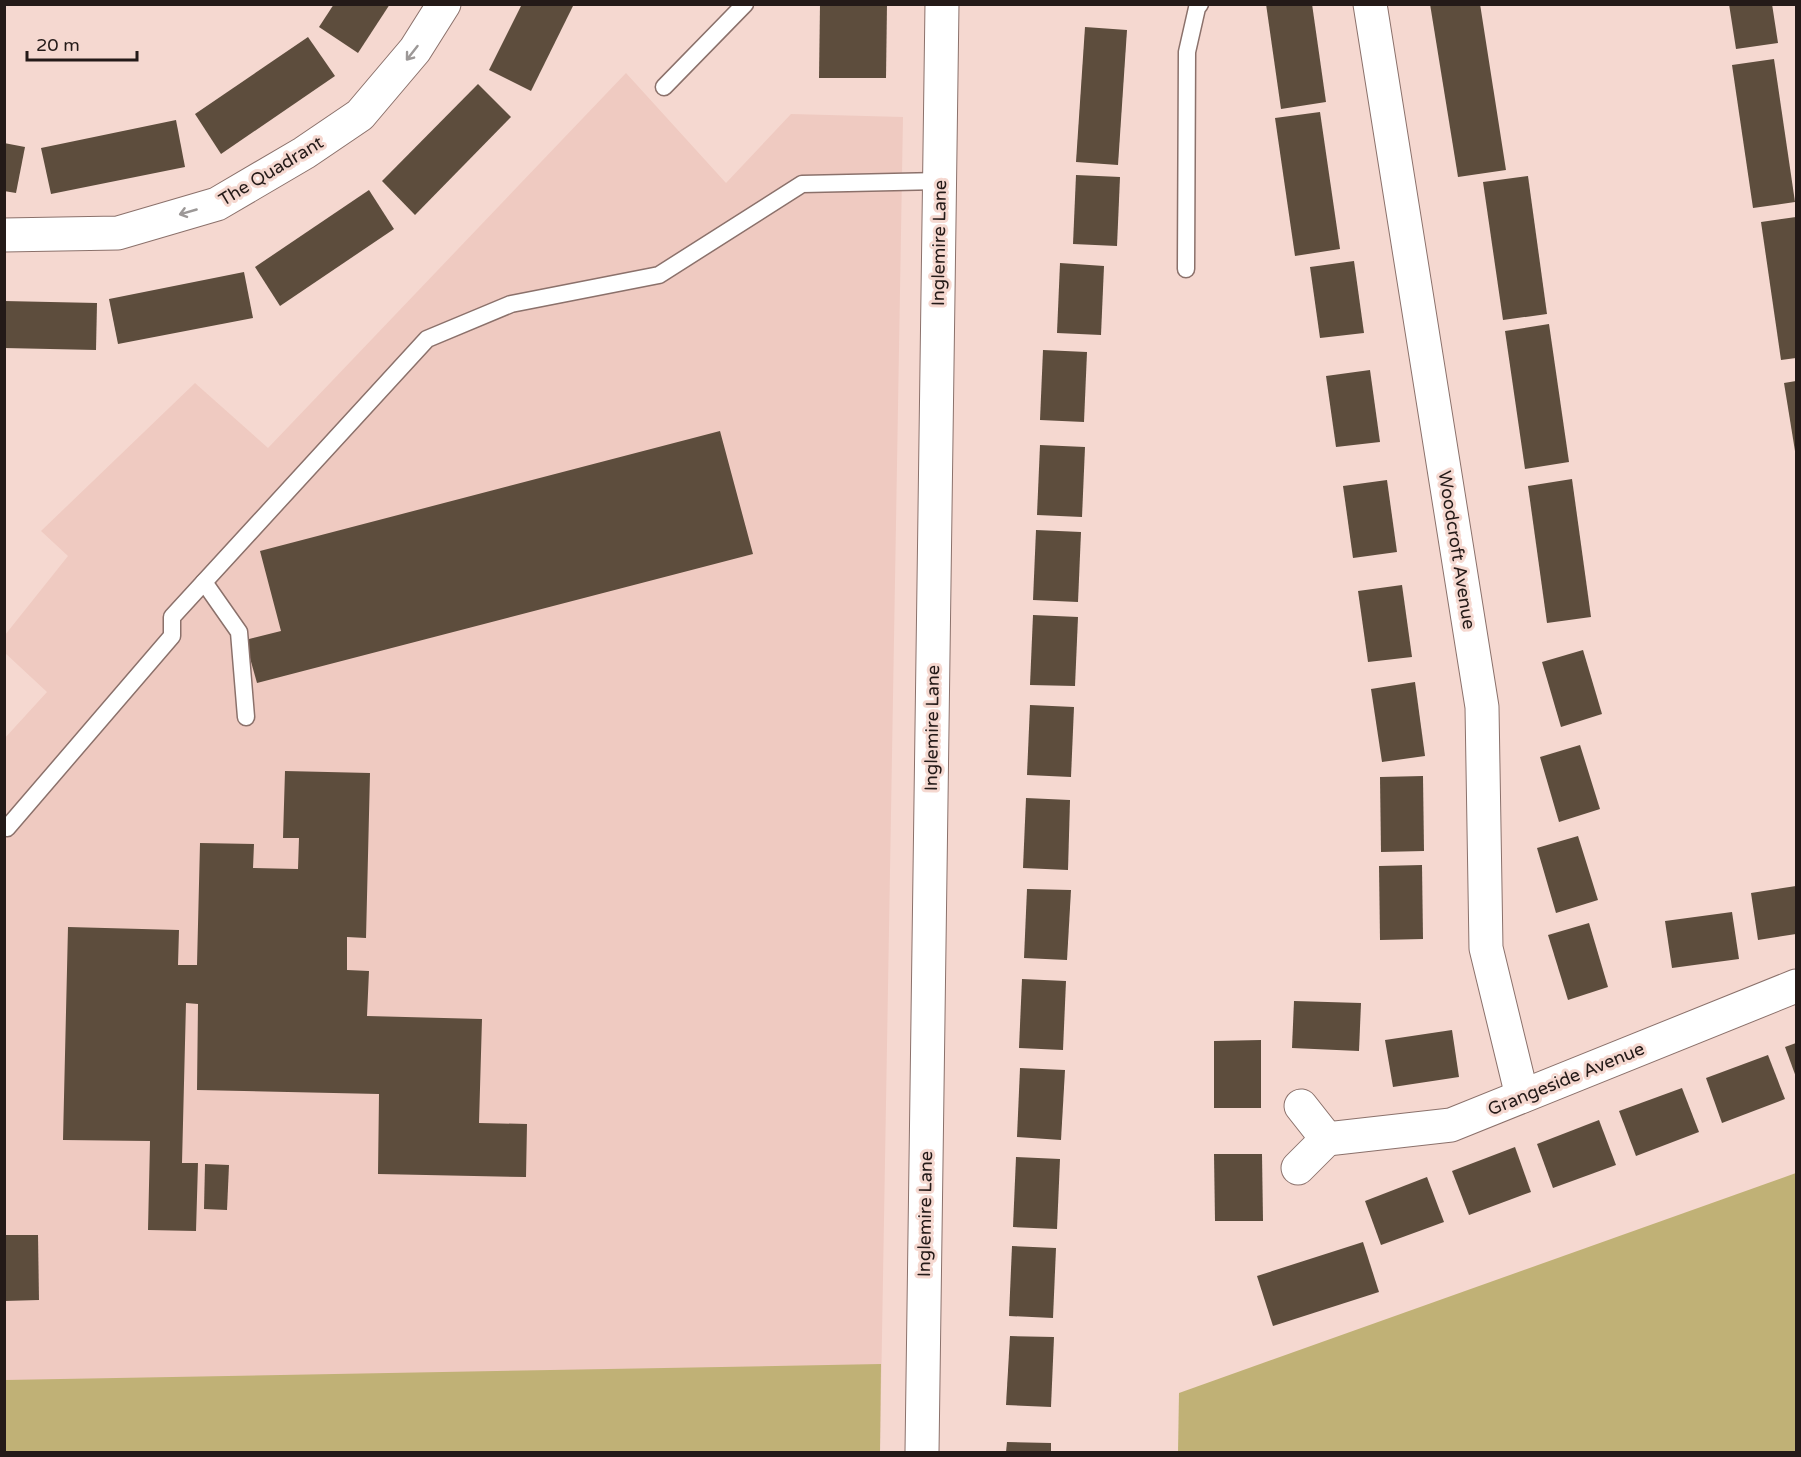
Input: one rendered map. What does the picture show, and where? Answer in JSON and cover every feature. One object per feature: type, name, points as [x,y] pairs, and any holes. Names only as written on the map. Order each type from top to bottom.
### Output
[{"type":"street","name":"The Quadrant","points":[[4,235],[118,233],[217,204],[304,153],[360,115],[415,50],[444,4]]},
{"type":"street","name":"Inglemire Lane","points":[[922,1452],[942,4]]},
{"type":"street","name":"Woodcroft Avenue","points":[[1370,4],[1482,707],[1486,948],[1522,1096]]},
{"type":"street","name":"Grangeside Avenue","points":[[1327,1139],[1451,1125],[1797,986]]},
{"type":"street","points":[[1298,1168],[1327,1139],[1301,1106]]},
{"type":"lane","points":[[664,87],[745,4]]},
{"type":"lane","points":[[1186,269],[1187,52],[1197,8],[1200,4]]},
{"type":"lane","points":[[7,828],[172,636],[172,617],[427,339],[511,304],[659,275],[802,184],[940,181]]},
{"type":"lane","points":[[204,582],[239,632],[246,717]]},
{"type":"shaded area","points":[[626,73],[726,183],[791,114],[903,117],[880,1452],[5,1452],[4,739],[47,692],[4,652],[5,635],[68,556],[41,531],[195,383],[268,448]]},
{"type":"shaded area","points":[[1796,1173],[1796,1452],[1178,1452],[1179,1393]]},
{"type":"shaded area","points":[[881,1364],[880,1452],[5,1452],[5,1380]]},
{"type":"building","points":[[334,4],[390,4],[358,53],[319,27]]},
{"type":"building","points":[[522,4],[574,4],[531,91],[489,70]]},
{"type":"building","points":[[820,4],[887,4],[886,78],[819,78]]},
{"type":"building","points":[[1266,4],[1312,4],[1326,102],[1281,109]]},
{"type":"building","points":[[1430,4],[1480,4],[1506,170],[1458,177]]},
{"type":"building","points":[[1729,4],[1772,4],[1778,43],[1736,49]]},
{"type":"building","points":[[1085,27],[1127,30],[1118,165],[1076,162]]},
{"type":"building","points":[[308,37],[335,76],[221,154],[195,114]]},
{"type":"building","points":[[1774,59],[1795,202],[1753,208],[1732,65]]},
{"type":"building","points":[[478,84],[511,117],[415,215],[382,181]]},
{"type":"building","points":[[1320,112],[1340,249],[1295,256],[1275,118]]},
{"type":"building","points":[[176,120],[185,167],[51,194],[41,148]]},
{"type":"building","points":[[4,143],[25,147],[16,193],[4,191]]},
{"type":"building","points":[[1076,175],[1120,177],[1117,246],[1073,244]]},
{"type":"building","points":[[1528,176],[1547,314],[1503,320],[1483,182]]},
{"type":"building","points":[[369,190],[394,229],[280,306],[255,267]]},
{"type":"building","points":[[1796,217],[1796,358],[1781,360],[1761,222]]},
{"type":"building","points":[[1354,261],[1364,333],[1320,338],[1310,267]]},
{"type":"building","points":[[1060,263],[1104,266],[1101,335],[1057,333]]},
{"type":"building","points":[[244,272],[253,318],[118,344],[109,299]]},
{"type":"building","points":[[4,301],[97,303],[96,350],[4,348]]},
{"type":"building","points":[[1549,324],[1569,462],[1525,469],[1505,331]]},
{"type":"building","points":[[1043,350],[1087,352],[1084,422],[1040,420]]},
{"type":"building","points":[[1370,370],[1380,442],[1336,447],[1326,376]]},
{"type":"building","points":[[1796,381],[1796,451],[1795,451],[1784,383]]},
{"type":"building","points":[[720,431],[753,554],[257,683],[245,640],[281,631],[260,551]]},
{"type":"building","points":[[1040,445],[1085,447],[1082,517],[1037,515]]},
{"type":"building","points":[[1572,479],[1591,617],[1547,623],[1528,486]]},
{"type":"building","points":[[1387,480],[1397,552],[1353,558],[1343,486]]},
{"type":"building","points":[[1036,530],[1081,532],[1078,602],[1033,600]]},
{"type":"building","points":[[1402,585],[1412,657],[1368,662],[1358,591]]},
{"type":"building","points":[[1033,615],[1078,617],[1075,686],[1030,685]]},
{"type":"building","points":[[1583,650],[1602,714],[1561,727],[1542,662]]},
{"type":"building","points":[[1415,682],[1425,756],[1382,762],[1371,689]]},
{"type":"building","points":[[1030,705],[1074,707],[1071,777],[1027,775]]},
{"type":"building","points":[[1580,745],[1600,809],[1559,822],[1540,757]]},
{"type":"building","points":[[285,771],[370,773],[366,938],[347,937],[347,970],[369,971],[367,1016],[482,1019],[479,1123],[527,1124],[526,1177],[378,1174],[379,1094],[197,1090],[198,1004],[186,1003],[182,1163],[198,1163],[196,1231],[148,1230],[150,1141],[63,1140],[68,927],[179,930],[178,965],[197,965],[200,843],[254,844],[253,868],[298,869],[299,838],[283,838]]},
{"type":"building","points":[[1423,776],[1424,851],[1381,852],[1380,777]]},
{"type":"building","points":[[1026,798],[1070,800],[1068,870],[1023,868]]},
{"type":"building","points":[[1578,836],[1598,900],[1556,913],[1537,848]]},
{"type":"building","points":[[1422,865],[1423,939],[1380,940],[1379,866]]},
{"type":"building","points":[[1796,886],[1796,934],[1758,940],[1751,893]]},
{"type":"building","points":[[1027,889],[1071,890],[1067,960],[1024,958]]},
{"type":"building","points":[[1732,912],[1739,959],[1672,968],[1665,921]]},
{"type":"building","points":[[1589,923],[1608,987],[1568,1000],[1548,935]]},
{"type":"building","points":[[1022,979],[1066,981],[1063,1050],[1019,1048]]},
{"type":"building","points":[[1294,1001],[1361,1003],[1359,1051],[1292,1048]]},
{"type":"building","points":[[1452,1030],[1459,1077],[1393,1087],[1385,1040]]},
{"type":"building","points":[[1261,1040],[1261,1108],[1214,1108],[1214,1041]]},
{"type":"building","points":[[1796,1043],[1796,1077],[1785,1047]]},
{"type":"building","points":[[1768,1055],[1785,1099],[1722,1123],[1706,1078]]},
{"type":"building","points":[[1020,1068],[1065,1070],[1061,1140],[1017,1137]]},
{"type":"building","points":[[1682,1088],[1699,1132],[1636,1156],[1619,1111]]},
{"type":"building","points":[[1599,1120],[1616,1165],[1553,1188],[1537,1144]]},
{"type":"building","points":[[1515,1147],[1531,1192],[1469,1215],[1452,1171]]},
{"type":"building","points":[[1214,1154],[1262,1154],[1263,1221],[1215,1221]]},
{"type":"building","points":[[1016,1157],[1060,1159],[1057,1229],[1013,1227]]},
{"type":"building","points":[[205,1164],[229,1165],[227,1210],[204,1209]]},
{"type":"building","points":[[1427,1177],[1444,1222],[1381,1245],[1365,1201]]},
{"type":"building","points":[[4,1235],[38,1235],[39,1300],[4,1301]]},
{"type":"building","points":[[1363,1242],[1379,1292],[1273,1326],[1257,1276]]},
{"type":"building","points":[[1012,1246],[1056,1248],[1053,1318],[1009,1316]]},
{"type":"building","points":[[1010,1336],[1054,1337],[1051,1407],[1006,1405]]},
{"type":"building","points":[[1007,1442],[1051,1443],[1051,1452],[1006,1452]]}]
